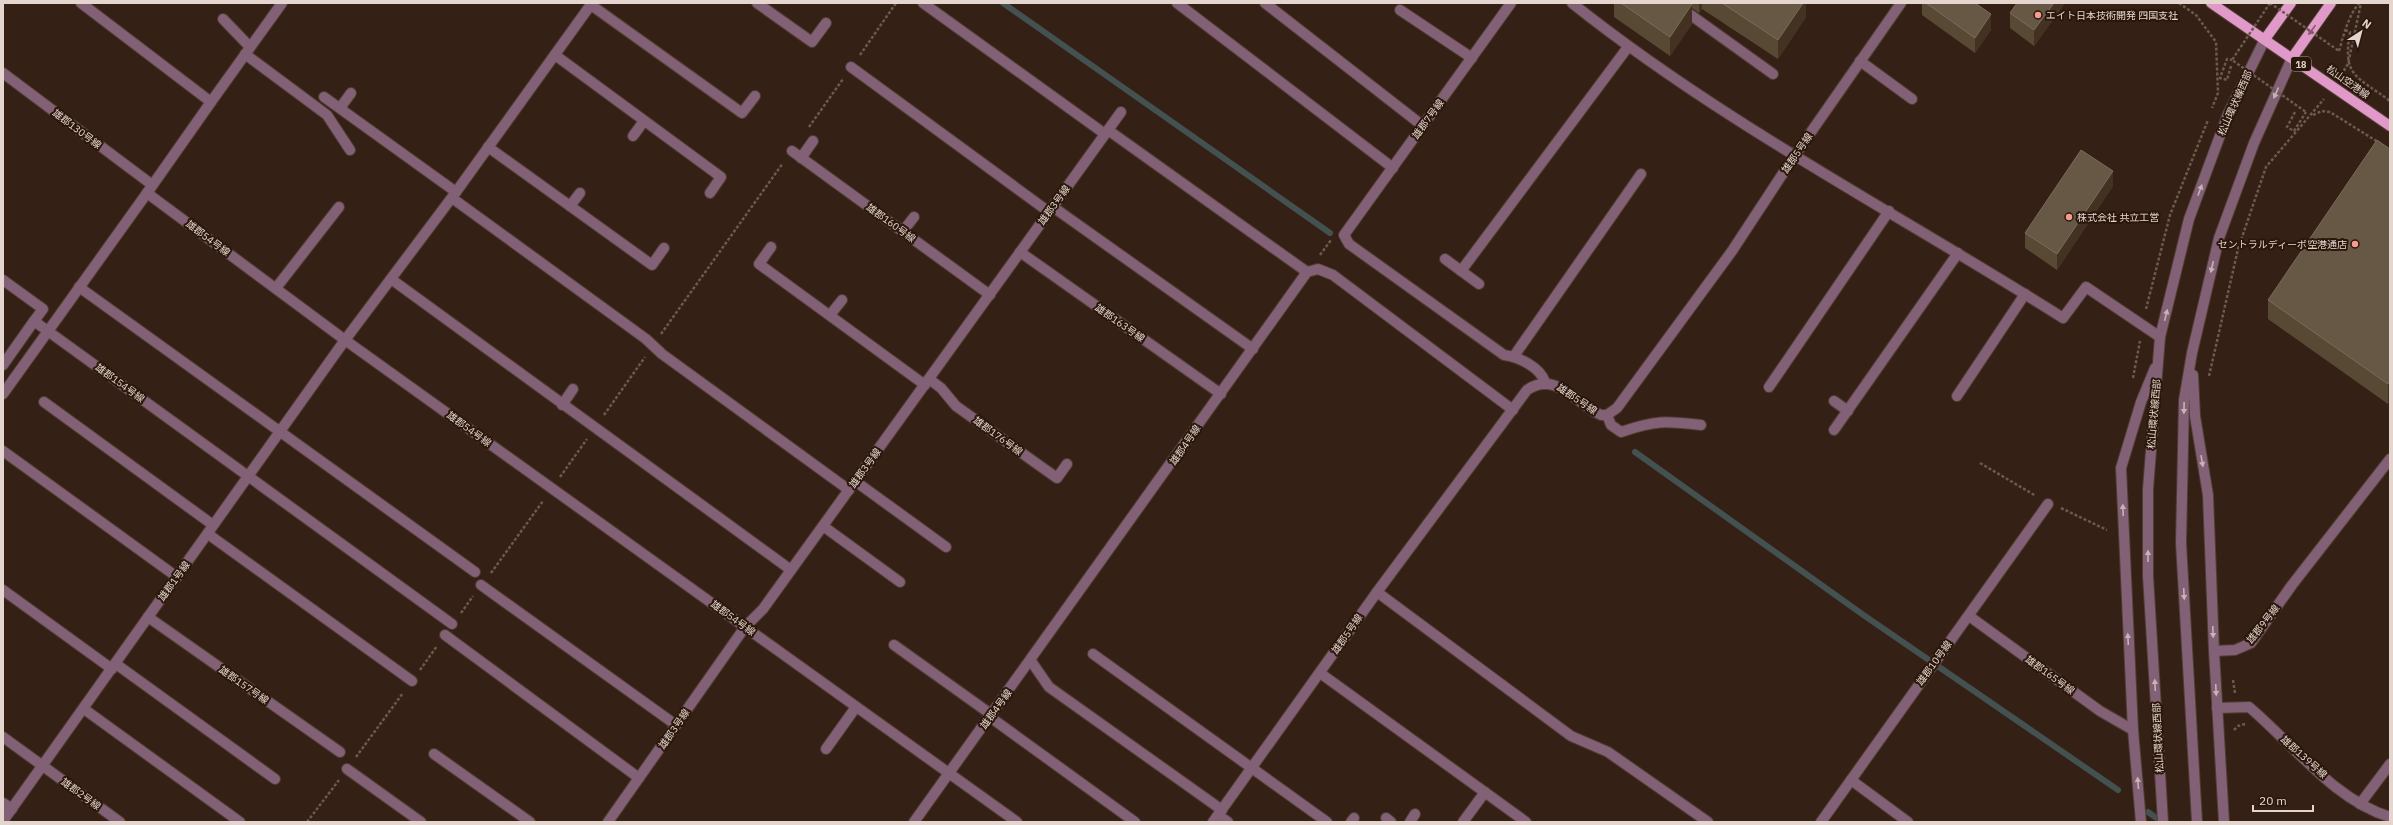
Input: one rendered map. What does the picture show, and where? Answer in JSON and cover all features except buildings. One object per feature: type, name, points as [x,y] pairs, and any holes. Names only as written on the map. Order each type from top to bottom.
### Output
[{"type":"main road","name":"松山空港線","points":[[2211,3],[2390,126]]},
{"type":"main road","points":[[2265,39],[2291,3]]},
{"type":"main road","name":"18","points":[[2292,58],[2332,3]]},
{"type":"street","points":[[81,3],[211,102]]},
{"type":"street","points":[[3,394],[282,3]]},
{"type":"street","points":[[757,3],[812,42],[826,23]]},
{"type":"street","points":[[923,3],[1107,132],[1312,271],[1333,275],[1513,410]]},
{"type":"street","points":[[1177,3],[1393,168]]},
{"type":"street","points":[[1266,3],[1423,126]]},
{"type":"street","name":"雄郡7号線","points":[[1344,235],[1511,3]]},
{"type":"street","points":[[1572,3],[1628,47],[1795,155],[2063,318],[2086,287],[2160,337]]},
{"type":"street","points":[[1674,3],[1773,74]]},
{"type":"street","name":"雄郡5号線","points":[[1218,816],[1377,592],[1528,390],[1535,384],[1545,382],[1555,384],[1595,413],[1607,415],[1617,408],[1732,251],[1795,155],[1901,3]]},
{"type":"street","points":[[592,4],[742,113],[754,96]]},
{"type":"street","name":"雄郡1号線","points":[[3,821],[345,340],[454,195],[592,4]]},
{"type":"street","points":[[1400,10],[1472,58]]},
{"type":"street","points":[[222,19],[248,51],[328,115],[350,150]]},
{"type":"street","name":"松山環状線西部","points":[[2163,822],[2148,576],[2148,489],[2160,337],[2189,219],[2228,114],[2265,39]]},
{"type":"street","points":[[1461,271],[1628,47]]},
{"type":"street","points":[[555,55],[721,177],[710,193]]},
{"type":"street","points":[[2197,822],[2181,543],[2184,400],[2192,353],[2219,238],[2254,143],[2292,58]]},
{"type":"street","points":[[1860,61],[1912,99]]},
{"type":"street","points":[[851,67],[1051,209],[1253,349]]},
{"type":"street","name":"雄郡130号線","points":[[3,73],[149,189]]},
{"type":"street","points":[[340,108],[351,93]]},
{"type":"street","points":[[324,97],[646,339],[662,354],[849,490]]},
{"type":"street","name":"雄郡3号線","points":[[608,822],[745,627],[763,609],[1121,112]]},
{"type":"street","points":[[633,136],[644,121]]},
{"type":"street","points":[[801,158],[813,141]]},
{"type":"street","points":[[488,147],[652,265],[664,248]]},
{"type":"street","name":"雄郡160号線","points":[[792,151],[990,295]]},
{"type":"street","points":[[1514,356],[1641,174]]},
{"type":"street","name":"雄郡54号線","points":[[149,189],[345,340],[1017,822]]},
{"type":"street","points":[[570,206],[580,193]]},
{"type":"street","points":[[276,288],[339,207]]},
{"type":"street","points":[[1769,387],[1889,211]]},
{"type":"street","points":[[903,232],[914,217]]},
{"type":"street","points":[[1344,235],[1349,244],[1504,355],[1514,356],[1543,375],[1545,382]]},
{"type":"street","points":[[771,247],[759,264],[927,382]]},
{"type":"street","name":"雄郡163号線","points":[[1020,252],[1221,394]]},
{"type":"street","points":[[1834,430],[1958,253]]},
{"type":"street","points":[[1445,259],[1479,284]]},
{"type":"street","name":"雄郡4号線","points":[[914,822],[1253,349],[1312,271]]},
{"type":"street","points":[[391,279],[562,405],[791,570]]},
{"type":"street","points":[[3,280],[43,309],[3,365]]},
{"type":"street","points":[[79,287],[279,433],[475,572]]},
{"type":"street","points":[[1958,396],[2024,294]]},
{"type":"street","points":[[830,315],[842,300]]},
{"type":"street","name":"雄郡154号線","points":[[34,322],[452,624]]},
{"type":"street","points":[[2192,353],[2195,416],[2208,495],[2214,651],[2224,822]]},
{"type":"street","points":[[2141,822],[2133,730],[2121,468],[2141,402],[2159,358]]},
{"type":"street","name":"雄郡176号線","points":[[927,382],[941,388],[956,406],[1057,478],[1067,464]]},
{"type":"street","points":[[562,405],[573,389]]},
{"type":"street","points":[[1834,401],[1848,411]]},
{"type":"street","points":[[44,402],[412,681]]},
{"type":"street","points":[[1607,415],[1611,425],[1622,432],[1646,423],[1664,421],[1701,425]]},
{"type":"street","points":[[3,451],[177,577]]},
{"type":"street","name":"雄郡9号線","points":[[2214,651],[2230,651],[2243,648],[2251,643],[2292,585],[2388,464]]},
{"type":"street","points":[[855,481],[946,547]]},
{"type":"street","name":"雄郡10号線","points":[[1820,822],[2048,504]]},
{"type":"street","points":[[823,526],[900,582]]},
{"type":"street","points":[[481,585],[676,725]]},
{"type":"street","points":[[3,590],[274,779]]},
{"type":"street","points":[[1377,592],[1571,736],[1608,752],[1708,822]]},
{"type":"street","name":"雄郡165号線","points":[[1969,616],[2100,711],[2133,730]]},
{"type":"street","name":"雄郡157号線","points":[[148,617],[340,752]]},
{"type":"street","points":[[445,635],[639,778]]},
{"type":"street","points":[[894,644],[1135,822]]},
{"type":"street","points":[[1093,654],[1253,767],[1327,822]]},
{"type":"street","points":[[1031,660],[1049,687],[1218,816],[1228,822]]},
{"type":"street","points":[[1320,673],[1526,822]]},
{"type":"street","points":[[826,749],[856,707]]},
{"type":"street","name":"雄郡139号線","points":[[2217,708],[2249,707],[2299,755],[2360,804],[2373,812],[2390,818]]},
{"type":"street","points":[[84,709],[240,822]]},
{"type":"street","name":"雄郡2号線","points":[[3,737],[120,822]]},
{"type":"street","points":[[434,754],[530,822]]},
{"type":"street","points":[[2360,804],[2390,764]]},
{"type":"street","points":[[347,769],[421,822]]},
{"type":"street","points":[[1851,780],[1908,822]]},
{"type":"street","points":[[1463,822],[1485,792]]},
{"type":"street","points":[[3,803],[12,809]]},
{"type":"path","points":[[2232,60],[2270,3],[2339,52],[2345,30],[2354,10],[2360,3]]},
{"type":"path","points":[[2209,378],[2238,249],[2266,167],[2312,116],[2348,64],[2360,3]]},
{"type":"path","points":[[2345,30],[2350,32],[2346,53],[2348,64],[2353,73],[2390,101]]},
{"type":"path","points":[[2231,66],[2227,80],[2220,78],[2226,59],[2232,60],[2306,112],[2294,130],[2288,127],[2295,112]]},
{"type":"path","points":[[2312,116],[2322,111],[2338,115],[2384,146]]},
{"type":"path","points":[[1312,271],[1318,258],[1336,233],[1344,235]]},
{"type":"path","points":[[2230,651],[2238,726],[2232,736]]},
{"type":"path","points":[[2238,726],[2250,724]]},
{"type":"waterway","points":[[1003,3],[1330,233]]},
{"type":"waterway","points":[[1635,452],[1862,614],[2118,790]]},
{"type":"waterway","points":[[2148,812],[2162,822]]},
{"type":"place","name":"エイト日本技術開発 四国支社","points":[[2038,15]]},
{"type":"place","name":"株式会社 共立工営","points":[[2069,217]]},
{"type":"place","name":"セントラルディーボ空港通店","points":[[2355,244]]}]
